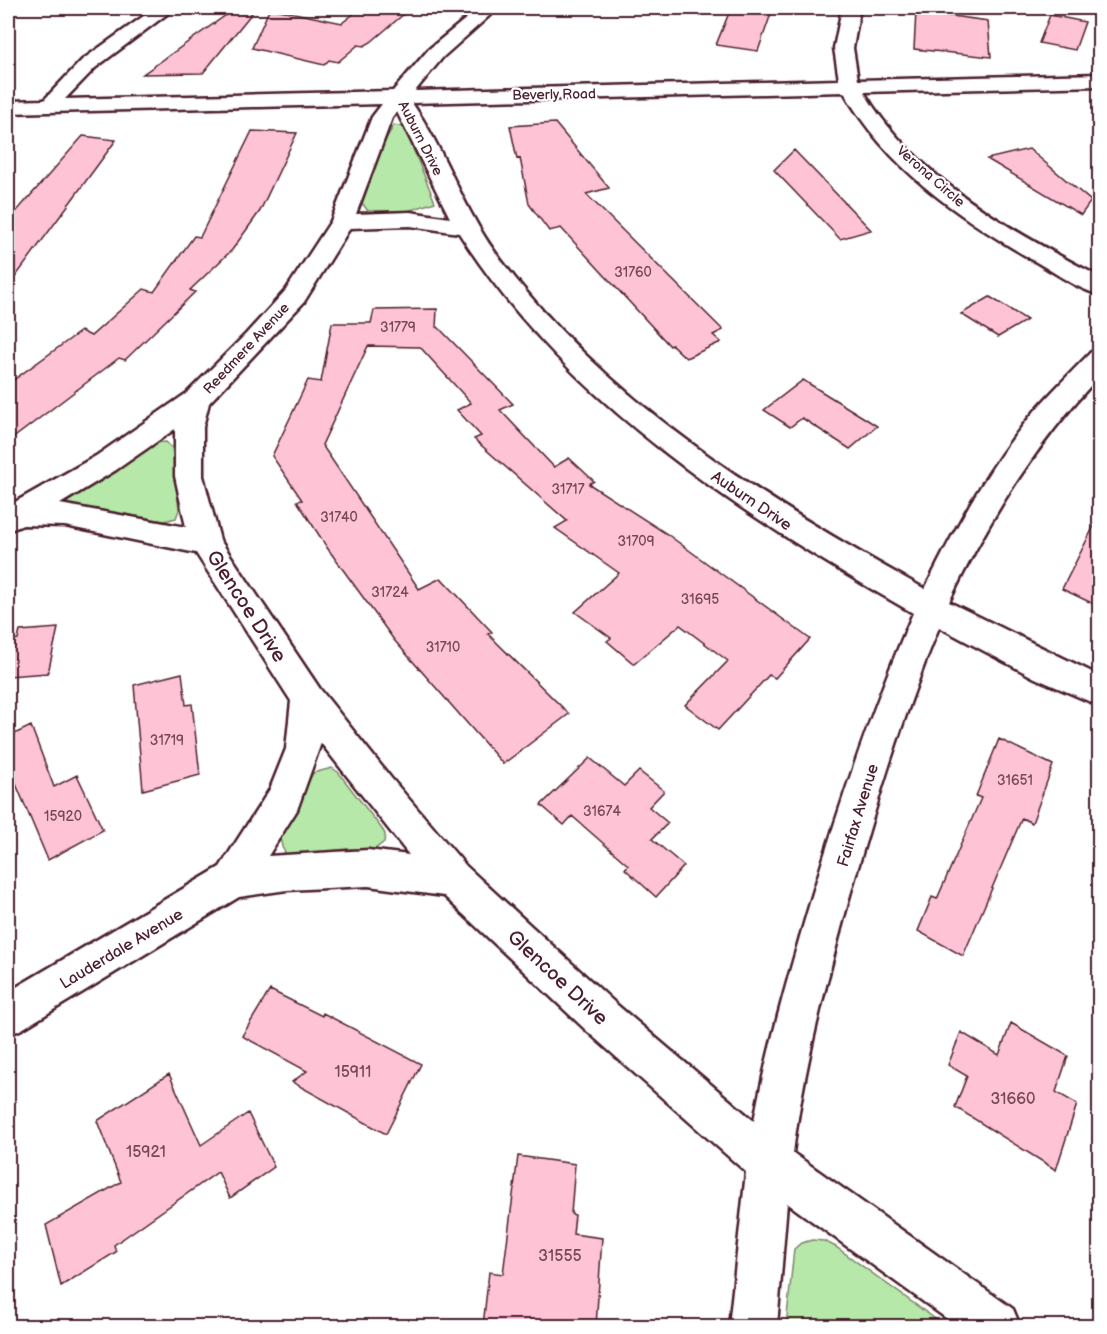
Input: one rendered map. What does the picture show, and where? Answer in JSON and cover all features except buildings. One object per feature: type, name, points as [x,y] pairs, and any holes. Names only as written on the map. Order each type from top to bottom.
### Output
[{"type":"street","points":[[50,106],[63,87],[81,70],[166,8]]},
{"type":"street","name":"Auburn Drive","points":[[489,8],[436,53],[398,98],[416,125],[450,198],[468,227],[528,310],[572,357],[662,437],[746,497],[810,538],[931,607],[1100,692]]},
{"type":"street","name":"Verona Circle","points":[[850,8],[842,41],[850,86],[870,118],[886,137],[950,196],[1016,240],[1100,287]]},
{"type":"street","name":"Beverly Road","points":[[13,113],[50,106],[1100,80]]},
{"type":"street","name":"Reedmere Avenue","points":[[15,517],[106,463],[197,399],[295,296],[342,221],[382,117],[398,98]]},
{"type":"street","points":[[342,221],[410,219],[468,227]]},
{"type":"street","name":"Fairfax Avenue","points":[[753,1326],[769,1163],[797,1015],[857,810],[912,648],[971,525],[1018,451],[1071,387],[1100,358]]},
{"type":"street","name":"Glencoe Drive","points":[[197,399],[189,427],[189,476],[195,507],[206,543],[308,699],[453,879],[602,1018],[769,1163],[996,1326]]},
{"type":"street","name":"Glencoe Drive","points":[[15,517],[65,515],[206,543]]},
{"type":"street","name":"Lauderdale Avenue","points":[[234,880],[284,798],[303,749],[308,699]]},
{"type":"street","name":"Lauderdale Avenue","points":[[8,1015],[234,880],[287,872],[368,868],[453,879]]},
{"type":"green space","points":[[394,125],[404,127],[435,202],[408,211],[368,211],[362,203],[384,142]]},
{"type":"green space","points":[[166,442],[172,448],[179,510],[176,518],[164,521],[67,504],[70,498],[154,443]]},
{"type":"green space","points":[[332,768],[338,772],[382,829],[385,834],[384,842],[375,849],[347,849],[287,856],[280,836],[313,773]]},
{"type":"green space","points":[[812,1240],[824,1241],[836,1247],[945,1326],[786,1326],[794,1249],[801,1243]]}]
